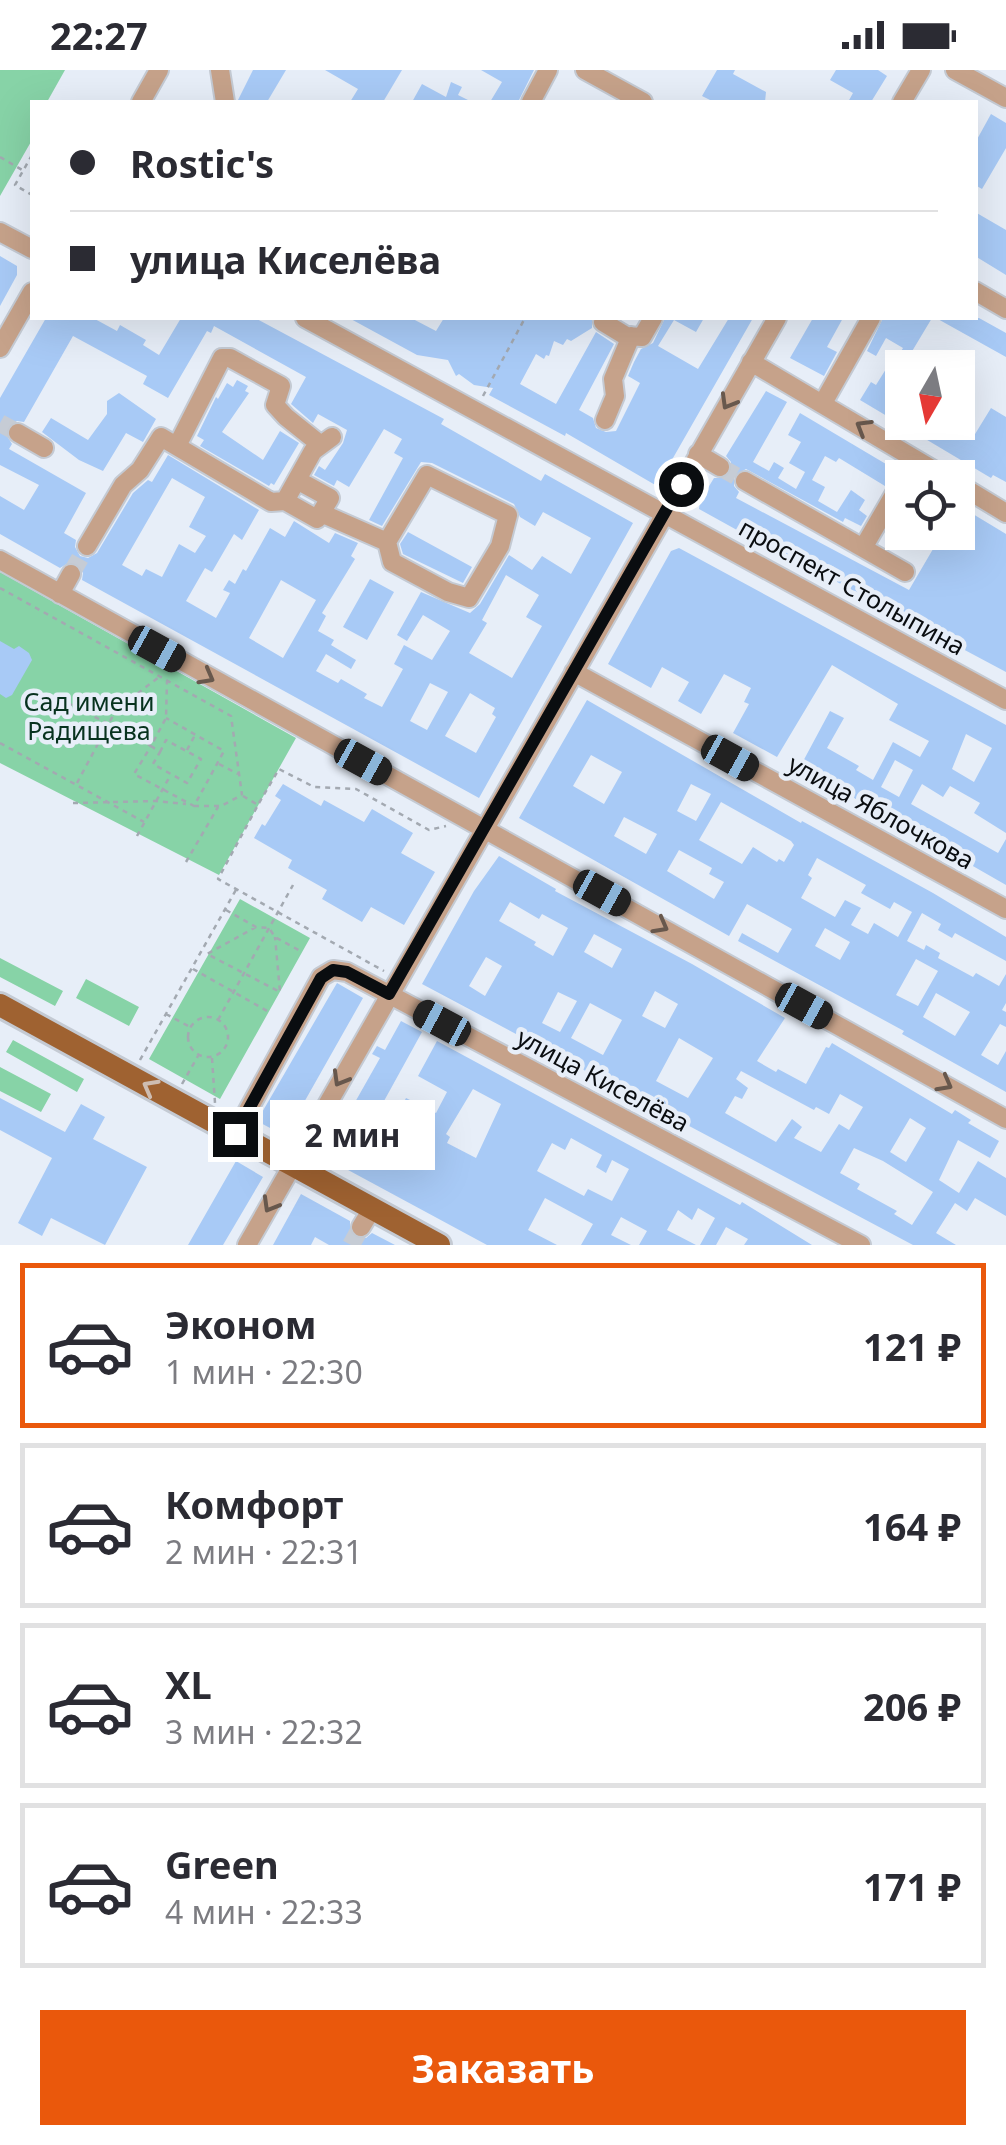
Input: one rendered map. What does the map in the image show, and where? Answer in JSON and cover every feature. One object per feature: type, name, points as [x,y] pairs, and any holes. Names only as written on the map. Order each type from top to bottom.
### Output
[{"type":"main road","points":[[0,1006],[292,1165],[367,1218],[439,1245]]},
{"type":"street","points":[[142,100],[159,70]]},
{"type":"street","points":[[220,70],[225,100]]},
{"type":"street","points":[[532,100],[548,70]]},
{"type":"street","points":[[585,70],[639,100]]},
{"type":"street","points":[[903,100],[921,70]]},
{"type":"street","points":[[955,70],[1006,98]]},
{"type":"street","points":[[0,232],[30,249]]},
{"type":"street","points":[[978,294],[1006,309]]},
{"type":"street","points":[[0,348],[30,296]]},
{"type":"street","name":"проспект Столыпина","points":[[309,320],[1006,700]]},
{"type":"street","points":[[602,322],[642,337],[652,320]]},
{"type":"street","points":[[247,1245],[776,320]]},
{"type":"street","points":[[824,403],[870,320]]},
{"type":"street","points":[[605,420],[616,396],[613,380],[631,336]]},
{"type":"street","points":[[176,446],[222,358],[230,358],[281,386],[275,405],[327,441],[312,451],[285,501]]},
{"type":"street","points":[[751,362],[915,459]]},
{"type":"street","points":[[18,433],[44,448]]},
{"type":"street","points":[[88,546],[123,485],[140,470],[161,437],[271,502],[285,501],[317,519],[330,498],[297,480]]},
{"type":"street","points":[[698,454],[720,467]]},
{"type":"street","points":[[427,475],[508,515],[500,546],[469,598],[448,592],[392,562],[387,542],[427,475]]},
{"type":"street","points":[[745,481],[905,572]]},
{"type":"street","points":[[975,494],[1006,513]]},
{"type":"street","points":[[864,548],[885,511]]},
{"type":"street","points":[[321,512],[387,542]]},
{"type":"street","points":[[0,560],[1006,1118]]},
{"type":"street","points":[[60,594],[71,574]]},
{"type":"street","name":"улица Яблочкова","points":[[574,672],[1006,909]]},
{"type":"street","name":"улица Киселёва","points":[[235,1134],[321,978],[333,970],[347,972],[860,1245]]},
{"type":"path","points":[[0,158],[24,171]]},
{"type":"path","points":[[30,159],[15,185],[30,194]]},
{"type":"path","points":[[475,410],[525,320]]},
{"type":"path","points":[[0,588],[231,716],[242,795]]},
{"type":"path","points":[[75,785],[116,710],[160,676]]},
{"type":"path","points":[[167,680],[166,718],[134,774],[194,806]]},
{"type":"path","points":[[68,702],[160,752]]},
{"type":"path","points":[[166,718],[224,751],[194,806]]},
{"type":"path","points":[[187,752],[195,735]]},
{"type":"path","points":[[166,740],[187,752],[200,759],[188,783],[152,764],[166,740]]},
{"type":"path","points":[[0,744],[144,822]]},
{"type":"path","points":[[217,763],[240,775]]},
{"type":"path","points":[[384,971],[218,879],[279,769],[314,787],[356,789],[429,830],[446,826]]},
{"type":"path","points":[[137,836],[172,774]]},
{"type":"path","points":[[242,795],[258,804]]},
{"type":"path","points":[[72,803],[156,801],[218,806],[242,795]]},
{"type":"path","points":[[186,862],[218,806]]},
{"type":"path","points":[[218,1020],[294,885]]},
{"type":"path","points":[[140,1061],[237,888]]},
{"type":"path","points":[[225,909],[256,927],[268,928],[275,937],[302,952]]},
{"type":"path","points":[[208,954],[256,927]]},
{"type":"path","points":[[202,950],[280,992],[275,937]]},
{"type":"path","points":[[192,968],[268,1012]]},
{"type":"path","points":[[165,1014],[191,1028]]},
{"type":"path","points":[[206,1018],[218,1020],[226,1028],[228,1041],[222,1052],[212,1057],[199,1055],[188,1040],[191,1028],[206,1018]]},
{"type":"path","points":[[182,1085],[199,1055]]},
{"type":"path","points":[[212,1057],[215,1103]]},
{"type":"green space","points":[[0,70],[65,70],[48,100],[30,100],[30,144],[0,196]]},
{"type":"green space","name":"Сад имени Радищева","points":[[0,572],[296,738],[219,875],[0,763]]},
{"type":"green space","points":[[240,899],[310,938],[220,1099],[149,1059]]},
{"type":"green space","points":[[0,958],[63,991],[55,1006],[0,977]]},
{"type":"green space","points":[[86,979],[139,1007],[129,1026],[76,998]]},
{"type":"green space","points":[[13,1040],[84,1079],[77,1092],[6,1052]]},
{"type":"green space","points":[[0,1067],[51,1094],[41,1112],[0,1091]]},
{"type":"building","points":[[253,70],[286,70],[268,100],[238,100]]},
{"type":"building","points":[[325,70],[402,70],[384,100],[351,100],[358,89]]},
{"type":"building","points":[[481,70],[534,70],[519,100],[491,100],[502,82]]},
{"type":"building","points":[[717,70],[735,70],[733,74],[766,92],[765,100],[710,100],[702,96]]},
{"type":"building","points":[[836,70],[878,70],[887,76],[872,100],[849,100],[853,93],[830,80]]},
{"type":"building","points":[[451,82],[462,87],[458,95],[468,100],[413,100],[422,84],[446,97]]},
{"type":"building","points":[[991,114],[1006,123],[1006,148],[982,189],[978,187],[978,138]]},
{"type":"building","points":[[978,214],[1006,230],[1006,275],[978,258]]},
{"type":"building","points":[[0,256],[17,266],[17,275],[0,306]]},
{"type":"building","points":[[979,318],[1006,333],[1006,357],[940,320]]},
{"type":"building","points":[[45,320],[97,320],[117,331],[120,325],[146,340],[143,345],[159,355],[180,320],[259,320],[444,419],[441,424],[541,481],[545,474],[633,523],[479,798],[82,580],[78,564],[70,562],[60,568],[0,534],[0,496],[24,510],[39,485],[0,465],[0,398]],"holes":[[[214,326],[306,377],[291,404],[313,423],[318,414],[347,430],[325,470],[319,466],[314,475],[334,486],[337,480],[349,487],[384,429],[402,439],[394,453],[403,458],[369,520],[382,526],[421,462],[432,463],[514,504],[520,517],[535,526],[543,512],[591,538],[571,574],[542,556],[532,570],[509,555],[480,604],[470,613],[421,592],[397,635],[407,641],[423,615],[450,631],[432,660],[404,645],[394,664],[403,669],[382,707],[341,679],[338,683],[316,671],[326,654],[351,669],[356,660],[331,645],[334,640],[318,631],[326,616],[322,613],[355,559],[351,556],[358,543],[335,533],[329,543],[294,521],[285,537],[270,528],[246,571],[243,569],[235,584],[229,580],[223,590],[230,593],[216,618],[186,601],[205,568],[212,572],[234,534],[242,540],[259,510],[168,455],[152,482],[148,480],[133,493],[97,553],[88,558],[80,556],[76,540],[64,533],[86,493],[9,449],[12,444],[6,434],[8,426],[24,422],[73,336],[147,376],[143,384],[168,398],[207,331],[211,333]],[[172,478],[205,497],[189,527],[206,536],[195,553],[179,544],[162,577],[146,569],[142,576],[122,565]],[[506,575],[539,595],[526,617],[542,626],[512,678],[469,653],[487,623],[482,620]],[[281,580],[316,600],[283,658],[249,638]],[[430,683],[448,692],[427,730],[410,721]],[[470,693],[495,708],[492,714],[496,717],[476,753],[445,736]]]},
{"type":"building","points":[[353,320],[415,320],[436,331],[443,320],[592,320],[592,328],[571,341],[567,339],[563,345],[554,341],[549,356],[544,359],[536,354],[520,384],[556,404],[596,332],[614,344],[579,410],[593,418],[596,428],[616,431],[640,383],[628,376],[634,362],[641,349],[653,343],[664,320],[674,320],[658,346],[698,369],[728,320],[752,320],[657,486],[566,433],[565,436],[489,395],[493,388],[474,385],[459,374],[456,376],[448,360],[417,355]]},
{"type":"building","points":[[674,320],[703,320],[696,332]]},
{"type":"building","points":[[812,320],[842,320],[827,347],[837,352],[824,376],[790,358]]},
{"type":"building","points":[[882,320],[931,320],[913,350],[902,350],[886,338],[876,356],[867,351]]},
{"type":"building","points":[[885,371],[885,415],[860,400],[871,382],[876,385]]},
{"type":"building","points":[[237,380],[248,386],[245,391],[249,393],[222,432],[263,460],[280,431],[299,443],[274,485],[269,486],[200,446],[204,440],[197,436],[216,397],[227,383],[233,387]]},
{"type":"building","points":[[766,391],[787,402],[753,462],[769,471],[774,462],[784,468],[778,478],[796,489],[805,472],[789,463],[801,442],[788,435],[800,413],[885,463],[885,486],[839,458],[836,462],[825,456],[812,480],[825,487],[818,501],[837,512],[851,490],[865,500],[859,510],[867,516],[861,526],[845,518],[843,522],[746,469],[734,476],[739,492],[736,498],[909,590],[932,550],[975,550],[975,515],[1006,534],[1006,672],[699,509],[714,478],[725,478],[731,472],[726,456]]},
{"type":"building","points":[[119,393],[156,419],[143,442],[126,433],[103,471],[79,460],[42,432],[51,418],[88,440],[107,414],[107,401]]},
{"type":"building","points":[[991,408],[1006,417],[1006,482],[975,468],[975,460],[961,460],[927,440],[975,440]]},
{"type":"building","points":[[408,532],[472,567],[463,583],[403,554],[400,544]]},
{"type":"building","points":[[679,548],[1006,725],[1006,833],[974,813],[980,803],[950,786],[943,797],[922,784],[911,804],[998,853],[1006,839],[1006,885],[800,767],[830,711],[844,718],[827,748],[859,766],[856,770],[873,780],[893,742],[920,757],[929,741],[889,720],[898,704],[832,665],[777,757],[733,733],[749,704],[744,702],[751,688],[724,674],[701,714],[678,701],[689,682],[662,667],[651,688],[608,664],[671,551]],"holes":[[[966,734],[992,748],[974,782],[952,769]],[[895,760],[913,770],[899,797],[881,787]]]},
{"type":"building","points":[[370,579],[394,592],[367,640],[343,627]]},
{"type":"building","points":[[0,641],[14,649],[19,646],[32,660],[12,695],[6,698],[0,694]]},
{"type":"building","points":[[587,700],[801,823],[933,893],[1006,937],[1006,961],[955,933],[952,938],[938,930],[941,924],[922,913],[907,941],[924,950],[926,945],[940,953],[938,958],[999,986],[1006,974],[1006,1003],[1002,1010],[1006,1012],[1006,1027],[1000,1024],[981,1055],[998,1065],[1006,1051],[1006,1092],[902,1034],[904,1031],[738,941],[742,933],[778,953],[792,929],[747,904],[729,936],[519,818]],"holes":[[[591,755],[622,772],[604,804],[573,786]],[[691,784],[711,794],[696,821],[677,811]],[[721,802],[794,845],[784,862],[777,862],[753,847],[742,864],[699,840]],[[624,817],[657,834],[646,854],[614,836]],[[679,850],[712,868],[709,874],[724,882],[714,899],[667,871]],[[817,858],[866,885],[861,893],[890,909],[894,902],[912,912],[898,937],[874,923],[868,934],[851,925],[861,908],[845,900],[835,917],[801,898],[812,878],[808,875]],[[825,928],[850,942],[840,960],[815,946]],[[916,959],[938,971],[918,1006],[896,995]],[[936,993],[970,1012],[955,1036],[923,1017]]]},
{"type":"building","points":[[283,784],[321,806],[324,800],[364,822],[372,809],[413,833],[401,853],[435,872],[404,925],[371,907],[362,922],[322,899],[327,890],[288,868],[292,860],[254,838],[281,800],[275,796]]},
{"type":"building","points":[[499,856],[785,1018],[757,1061],[776,1072],[778,1069],[806,1084],[832,1043],[952,1114],[955,1110],[971,1120],[968,1123],[999,1141],[990,1158],[958,1140],[939,1180],[959,1193],[978,1161],[1006,1178],[1006,1216],[975,1198],[967,1211],[955,1203],[936,1233],[956,1245],[913,1245],[422,984],[474,891]],"holes":[[[510,902],[539,919],[542,914],[568,928],[553,956],[534,945],[536,942],[499,921]],[[594,934],[622,949],[612,968],[584,952]],[[486,957],[502,966],[485,996],[469,986]],[[655,991],[678,1004],[665,1028],[642,1016]],[[558,992],[577,1001],[560,1032],[542,1023]],[[590,1003],[622,1020],[603,1055],[571,1038]],[[679,1038],[713,1058],[688,1098],[656,1081]],[[741,1071],[814,1110],[816,1107],[829,1114],[840,1094],[863,1107],[849,1130],[839,1124],[821,1152],[794,1138],[802,1127],[792,1119],[776,1142],[725,1113],[735,1096],[742,1099],[748,1088],[736,1079]],[[910,1118],[926,1128],[906,1162],[890,1152]],[[854,1148],[933,1192],[912,1225],[894,1214],[897,1211],[857,1189],[860,1184],[840,1173]]]},
{"type":"building","points":[[337,983],[363,998],[285,1136],[257,1121]]},
{"type":"building","points":[[401,1021],[422,1032],[384,1101],[400,1110],[406,1098],[436,1113],[447,1092],[418,1076],[437,1041],[740,1205],[742,1202],[812,1245],[744,1245],[748,1239],[726,1227],[716,1245],[700,1245],[715,1218],[698,1208],[692,1220],[678,1210],[667,1230],[696,1245],[639,1245],[647,1231],[621,1217],[611,1235],[631,1245],[581,1245],[593,1224],[545,1198],[528,1230],[557,1245],[487,1245],[324,1157],[380,1058],[372,1054],[377,1046],[385,1050]],"holes":[[[473,1089],[501,1104],[476,1158],[447,1143],[450,1137],[446,1134]],[[376,1113],[426,1139],[412,1168],[361,1142]],[[571,1138],[602,1155],[596,1167],[606,1173],[612,1160],[629,1169],[612,1201],[588,1189],[584,1196],[537,1171],[552,1143],[565,1150]]]},
{"type":"building","points":[[0,1098],[65,1132],[81,1104],[105,1117],[93,1139],[147,1167],[105,1245],[51,1218],[42,1236],[18,1223],[52,1158],[0,1130]]},
{"type":"building","points":[[236,1161],[263,1177],[223,1245],[188,1245]]},
{"type":"building","points":[[301,1194],[350,1221],[350,1232],[355,1238],[366,1238],[372,1233],[395,1245],[329,1245],[315,1237],[311,1245],[273,1245]]},
{"type":"tunnel","points":[[0,423],[18,433]]},
{"type":"tunnel","points":[[720,467],[745,481]]},
{"type":"tunnel","points":[[71,574],[87,546]]},
{"type":"tunnel","points":[[351,1245],[361,1227]]},
{"type":"route","points":[[235,1134],[321,978],[333,970],[347,972],[389,994],[681,484]]}]
